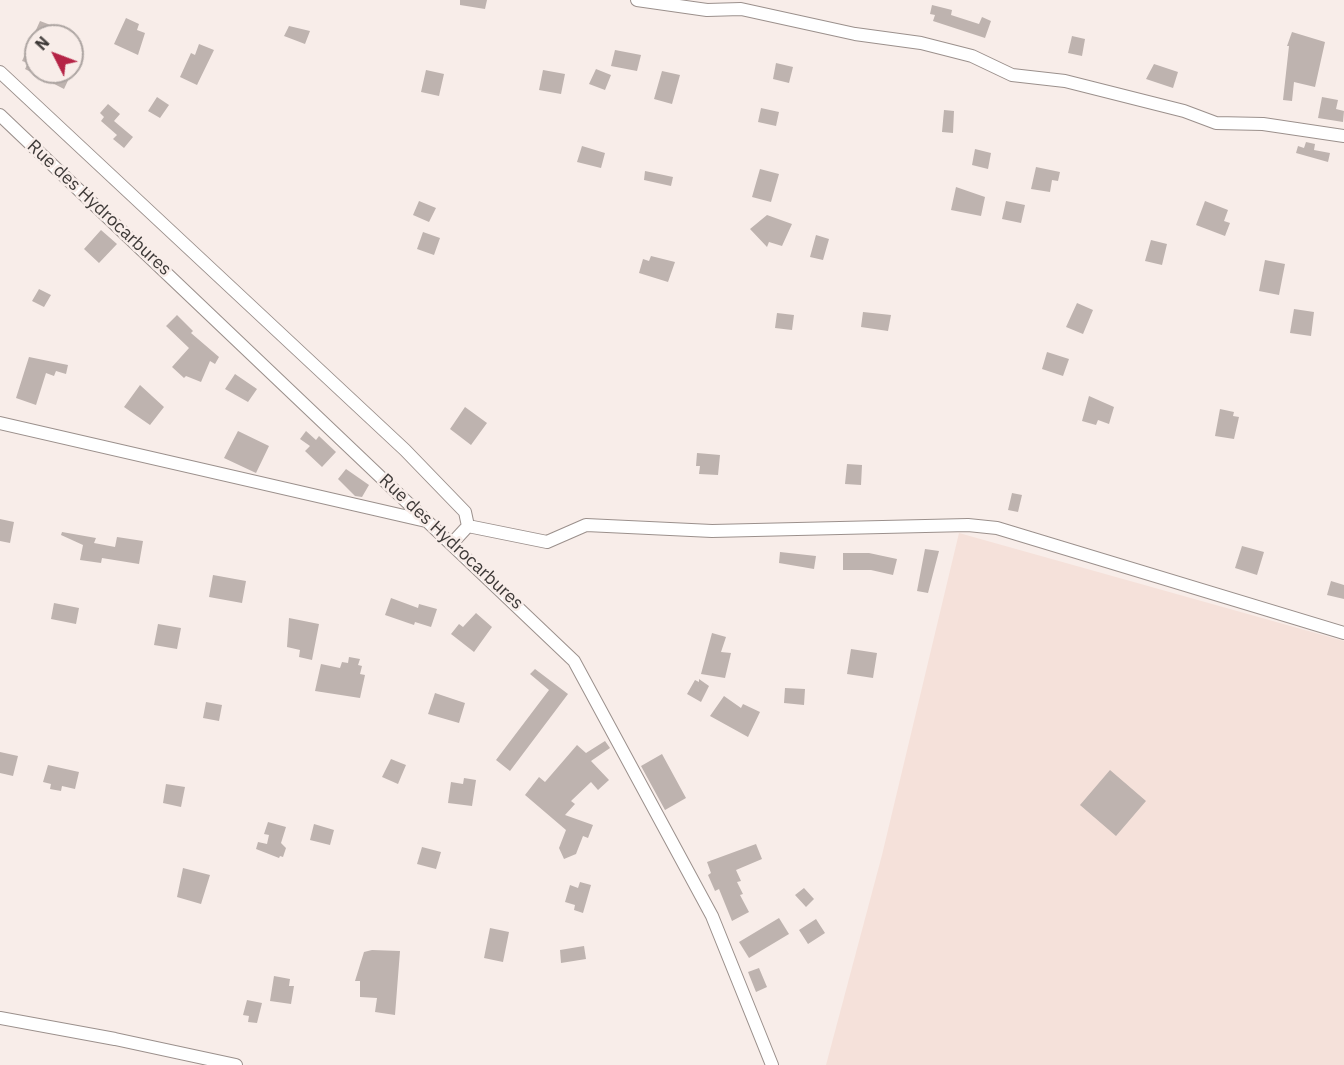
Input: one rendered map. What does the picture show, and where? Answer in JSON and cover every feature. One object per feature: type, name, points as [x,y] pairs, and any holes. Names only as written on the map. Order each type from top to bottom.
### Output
[{"type":"street","points":[[637,0],[707,10],[741,9],[855,34],[921,43],[972,56],[1012,75],[1065,81],[1151,105],[1184,111],[1216,123],[1263,124],[1344,136]]},
{"type":"street","points":[[0,72],[405,450],[465,512],[468,526]]},
{"type":"street","name":"Rue des Hydrocarbures","points":[[0,115],[574,661],[712,916],[772,1065]]},
{"type":"street","points":[[0,423],[428,521]]},
{"type":"street","points":[[468,526],[547,542],[586,525],[712,531],[968,525],[997,528],[1344,633]]},
{"type":"street","points":[[449,542],[456,539],[468,526]]},
{"type":"street","points":[[0,1018],[115,1038],[236,1065]]},
{"type":"shaded area","points":[[959,533],[1344,641],[1344,1065],[826,1065],[882,855]]},
{"type":"building","points":[[460,0],[487,0],[485,9],[460,5]]},
{"type":"building","points":[[932,5],[952,10],[951,15],[979,24],[982,17],[991,21],[985,38],[933,21],[935,15],[930,14]]},
{"type":"building","points":[[126,18],[139,24],[137,30],[145,33],[138,55],[114,44]]},
{"type":"building","points":[[289,26],[310,31],[305,44],[284,36]]},
{"type":"building","points":[[1292,32],[1325,42],[1315,87],[1294,82],[1292,101],[1283,100],[1289,46],[1287,46]]},
{"type":"building","points":[[1072,36],[1085,39],[1082,56],[1068,53]]},
{"type":"building","points":[[199,44],[214,50],[197,85],[180,77],[191,53],[195,55]]},
{"type":"building","points":[[615,50],[641,55],[637,71],[611,66]]},
{"type":"building","points":[[776,63],[793,67],[789,83],[773,79]]},
{"type":"building","points":[[1154,64],[1178,72],[1173,88],[1146,79]]},
{"type":"building","points":[[596,69],[611,75],[605,90],[589,84]]},
{"type":"building","points":[[426,70],[444,74],[439,96],[421,92]]},
{"type":"building","points":[[543,70],[565,74],[561,94],[539,90]]},
{"type":"building","points":[[662,71],[680,75],[672,104],[654,99]]},
{"type":"building","points":[[54,84],[66,84],[64,89]]},
{"type":"building","points":[[157,97],[169,105],[160,118],[148,111]]},
{"type":"building","points":[[1322,97],[1338,100],[1336,109],[1344,111],[1343,122],[1318,118]]},
{"type":"building","points":[[108,104],[120,114],[114,121],[133,137],[124,148],[113,139],[117,135],[101,121],[104,117],[100,113]]},
{"type":"building","points":[[761,108],[779,112],[776,126],[758,122]]},
{"type":"building","points":[[944,110],[954,111],[953,133],[942,132]]},
{"type":"building","points":[[1306,142],[1315,144],[1314,150],[1330,153],[1328,162],[1296,153],[1298,146],[1304,148]]},
{"type":"building","points":[[582,146],[605,153],[601,168],[577,162]]},
{"type":"building","points":[[975,149],[991,153],[988,169],[972,165]]},
{"type":"building","points":[[1036,167],[1060,172],[1058,181],[1052,180],[1050,192],[1031,189]]},
{"type":"building","points":[[760,169],[779,174],[771,202],[752,197]]},
{"type":"building","points":[[645,171],[673,177],[671,186],[644,180]]},
{"type":"building","points":[[956,187],[985,197],[981,216],[951,210]]},
{"type":"building","points":[[419,201],[436,208],[429,222],[413,215]]},
{"type":"building","points":[[1006,201],[1025,205],[1021,223],[1002,219]]},
{"type":"building","points":[[1205,201],[1228,210],[1224,221],[1230,223],[1225,236],[1196,225]]},
{"type":"building","points":[[767,215],[792,224],[782,246],[769,242],[767,247],[750,229]]},
{"type":"building","points":[[101,230],[117,244],[99,263],[84,249]]},
{"type":"building","points":[[423,232],[440,238],[434,255],[417,249]]},
{"type":"building","points":[[816,235],[829,239],[823,260],[810,257]]},
{"type":"building","points":[[1151,240],[1167,244],[1162,265],[1145,261]]},
{"type":"building","points":[[651,256],[675,262],[668,282],[639,273],[643,259],[649,261]]},
{"type":"building","points":[[1265,260],[1285,264],[1279,295],[1259,291]]},
{"type":"building","points":[[39,289],[51,295],[44,307],[32,301]]},
{"type":"building","points":[[1077,303],[1093,310],[1083,334],[1066,327]]},
{"type":"building","points":[[1294,309],[1314,312],[1311,336],[1290,333]]},
{"type":"building","points":[[863,312],[891,315],[888,331],[861,327]]},
{"type":"building","points":[[777,313],[794,315],[792,330],[775,328]]},
{"type":"building","points":[[177,315],[193,331],[191,333],[219,357],[215,364],[210,361],[201,382],[186,376],[184,378],[172,367],[189,348],[166,326]]},
{"type":"building","points":[[1047,352],[1069,359],[1063,376],[1042,369]]},
{"type":"building","points":[[29,357],[68,365],[66,374],[56,371],[54,376],[46,373],[36,405],[16,398]]},
{"type":"building","points":[[235,374],[257,389],[248,402],[225,389]]},
{"type":"building","points":[[140,385],[164,407],[150,425],[124,407]]},
{"type":"building","points":[[1089,396],[1114,407],[1109,424],[1098,420],[1096,425],[1082,421]]},
{"type":"building","points":[[465,407],[487,423],[471,445],[450,429]]},
{"type":"building","points":[[1220,409],[1234,412],[1233,416],[1239,417],[1234,439],[1215,436]]},
{"type":"building","points":[[238,431],[269,446],[256,473],[224,458]]},
{"type":"building","points":[[306,431],[316,440],[319,436],[336,452],[322,467],[305,451],[310,446],[300,439]]},
{"type":"building","points":[[697,453],[720,455],[718,475],[699,474],[700,466],[696,466]]},
{"type":"building","points":[[847,464],[862,465],[861,485],[845,484]]},
{"type":"building","points":[[346,469],[369,485],[362,497],[355,496],[338,479]]},
{"type":"building","points":[[1012,493],[1022,495],[1018,512],[1008,510]]},
{"type":"building","points":[[0,519],[14,522],[10,543],[0,541]]},
{"type":"building","points":[[62,532],[96,538],[94,543],[115,547],[117,537],[143,541],[139,564],[102,558],[101,563],[80,560],[83,545],[61,535]]},
{"type":"building","points":[[1242,546],[1264,552],[1257,575],[1235,568]]},
{"type":"building","points":[[925,549],[939,551],[928,593],[917,591]]},
{"type":"building","points":[[780,552],[816,556],[814,569],[779,563]]},
{"type":"building","points":[[843,553],[869,553],[897,559],[893,575],[871,570],[843,570]]},
{"type":"building","points":[[213,575],[246,581],[242,603],[209,597]]},
{"type":"building","points":[[1331,581],[1344,585],[1344,599],[1327,595]]},
{"type":"building","points":[[391,598],[418,608],[419,604],[437,609],[431,627],[415,622],[414,625],[385,615]]},
{"type":"building","points":[[54,603],[79,608],[76,624],[51,619]]},
{"type":"building","points":[[476,613],[492,627],[474,652],[451,634],[459,624],[463,627]]},
{"type":"building","points":[[289,618],[319,624],[312,660],[299,657],[300,650],[287,647]]},
{"type":"building","points":[[158,624],[181,628],[177,649],[154,645]]},
{"type":"building","points":[[712,633],[726,637],[721,652],[731,653],[725,678],[701,674]]},
{"type":"building","points":[[851,649],[877,653],[873,678],[847,674]]},
{"type":"building","points":[[349,657],[360,659],[358,665],[362,666],[360,674],[365,675],[360,698],[315,691],[321,664],[340,668],[342,662],[348,663]]},
{"type":"building","points":[[535,669],[568,694],[510,771],[496,760],[549,690],[530,674]]},
{"type":"building","points":[[699,679],[709,686],[701,702],[687,694],[695,680],[699,682]]},
{"type":"building","points":[[785,688],[805,689],[804,705],[784,703]]},
{"type":"building","points":[[435,693],[465,703],[459,723],[428,714]]},
{"type":"building","points":[[724,696],[741,708],[743,704],[760,712],[748,737],[710,716]]},
{"type":"building","points":[[206,702],[222,705],[219,721],[203,718]]},
{"type":"building","points":[[605,741],[610,748],[591,761],[609,780],[598,790],[591,782],[571,801],[575,804],[565,815],[593,825],[588,838],[583,836],[576,854],[564,859],[559,848],[566,830],[525,795],[539,777],[545,782],[577,745],[586,753]]},
{"type":"building","points":[[0,752],[18,756],[13,776],[0,773]]},
{"type":"building","points":[[662,754],[686,798],[665,810],[641,766]]},
{"type":"building","points":[[391,759],[406,765],[398,784],[382,777]]},
{"type":"building","points":[[48,765],[79,772],[75,789],[62,786],[61,791],[50,789],[51,784],[43,782]]},
{"type":"building","points":[[1110,770],[1146,801],[1116,836],[1080,805]]},
{"type":"building","points":[[464,778],[476,780],[472,806],[448,803],[451,782],[463,784]]},
{"type":"building","points":[[166,784],[185,787],[181,807],[163,803]]},
{"type":"building","points":[[268,822],[286,827],[281,843],[286,848],[283,857],[279,858],[256,849],[258,842],[267,844],[269,835],[264,834]]},
{"type":"building","points":[[314,824],[334,830],[330,845],[310,840]]},
{"type":"building","points":[[756,844],[762,859],[736,870],[741,881],[737,882],[743,894],[740,895],[749,912],[732,921],[719,889],[715,891],[708,875],[711,873],[707,862]]},
{"type":"building","points":[[422,847],[441,852],[436,869],[417,864]]},
{"type":"building","points":[[183,868],[210,875],[201,904],[177,897]]},
{"type":"building","points":[[580,882],[591,885],[583,913],[574,910],[575,905],[565,902],[570,885],[578,888]]},
{"type":"building","points":[[804,888],[814,899],[806,907],[795,895]]},
{"type":"building","points":[[779,918],[789,934],[749,958],[739,942]]},
{"type":"building","points":[[816,919],[825,933],[808,944],[799,930]]},
{"type":"building","points":[[490,928],[509,932],[503,962],[484,958]]},
{"type":"building","points":[[584,946],[586,959],[561,963],[560,950]]},
{"type":"building","points":[[400,951],[395,1015],[375,1012],[377,998],[360,997],[360,981],[355,981],[364,952]]},
{"type":"building","points":[[759,968],[767,987],[756,992],[748,972]]},
{"type":"building","points":[[274,976],[290,979],[289,986],[294,986],[291,1004],[270,1001]]},
{"type":"building","points":[[247,1000],[262,1003],[257,1023],[248,1022],[249,1016],[243,1015]]}]
